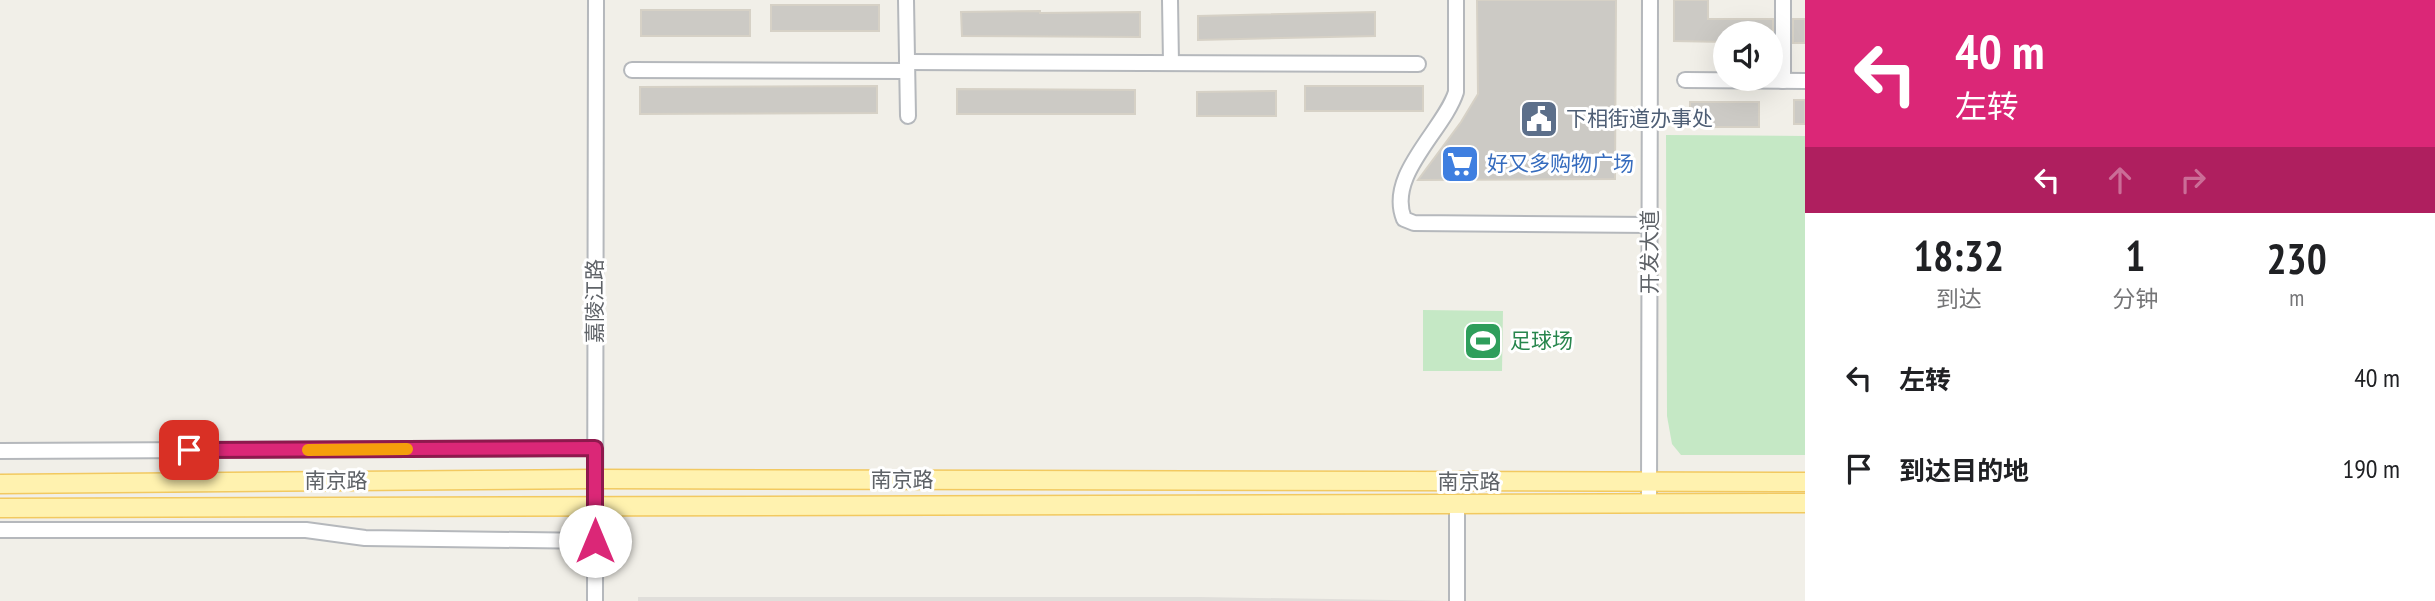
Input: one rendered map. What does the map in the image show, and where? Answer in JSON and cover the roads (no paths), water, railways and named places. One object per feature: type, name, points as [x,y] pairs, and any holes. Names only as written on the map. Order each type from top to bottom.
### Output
[{"type":"main road","name":"南京路","points":[[0,484],[594,479],[1805,482]]},
{"type":"main road","name":"南京路","points":[[0,508],[1805,503]]},
{"type":"street","name":"嘉陵江路","points":[[595,601],[596,0]]},
{"type":"street","points":[[906,0],[908,116]]},
{"type":"street","points":[[1171,0],[1171,63]]},
{"type":"street","points":[[1456,0],[1456,92],[1452,106],[1416,154],[1399,208],[1404,219],[1414,223],[1650,225]]},
{"type":"street","name":"开发大道","points":[[1649,503],[1650,0]]},
{"type":"street","points":[[1783,0],[1783,21]]},
{"type":"street","points":[[632,70],[1171,63],[1418,64]]},
{"type":"street","points":[[1685,80],[1713,80]]},
{"type":"street","points":[[1783,81],[1805,81]]},
{"type":"street","points":[[0,451],[595,448]]},
{"type":"street","points":[[1457,503],[1457,601]]},
{"type":"street","points":[[0,530],[306,530],[365,538],[595,541]]},
{"type":"place","name":"下相街道办事处","points":[[1539,119]]},
{"type":"place","name":"好又多购物广场","points":[[1460,164]]},
{"type":"place","name":"足球场","points":[[1483,341]]}]
